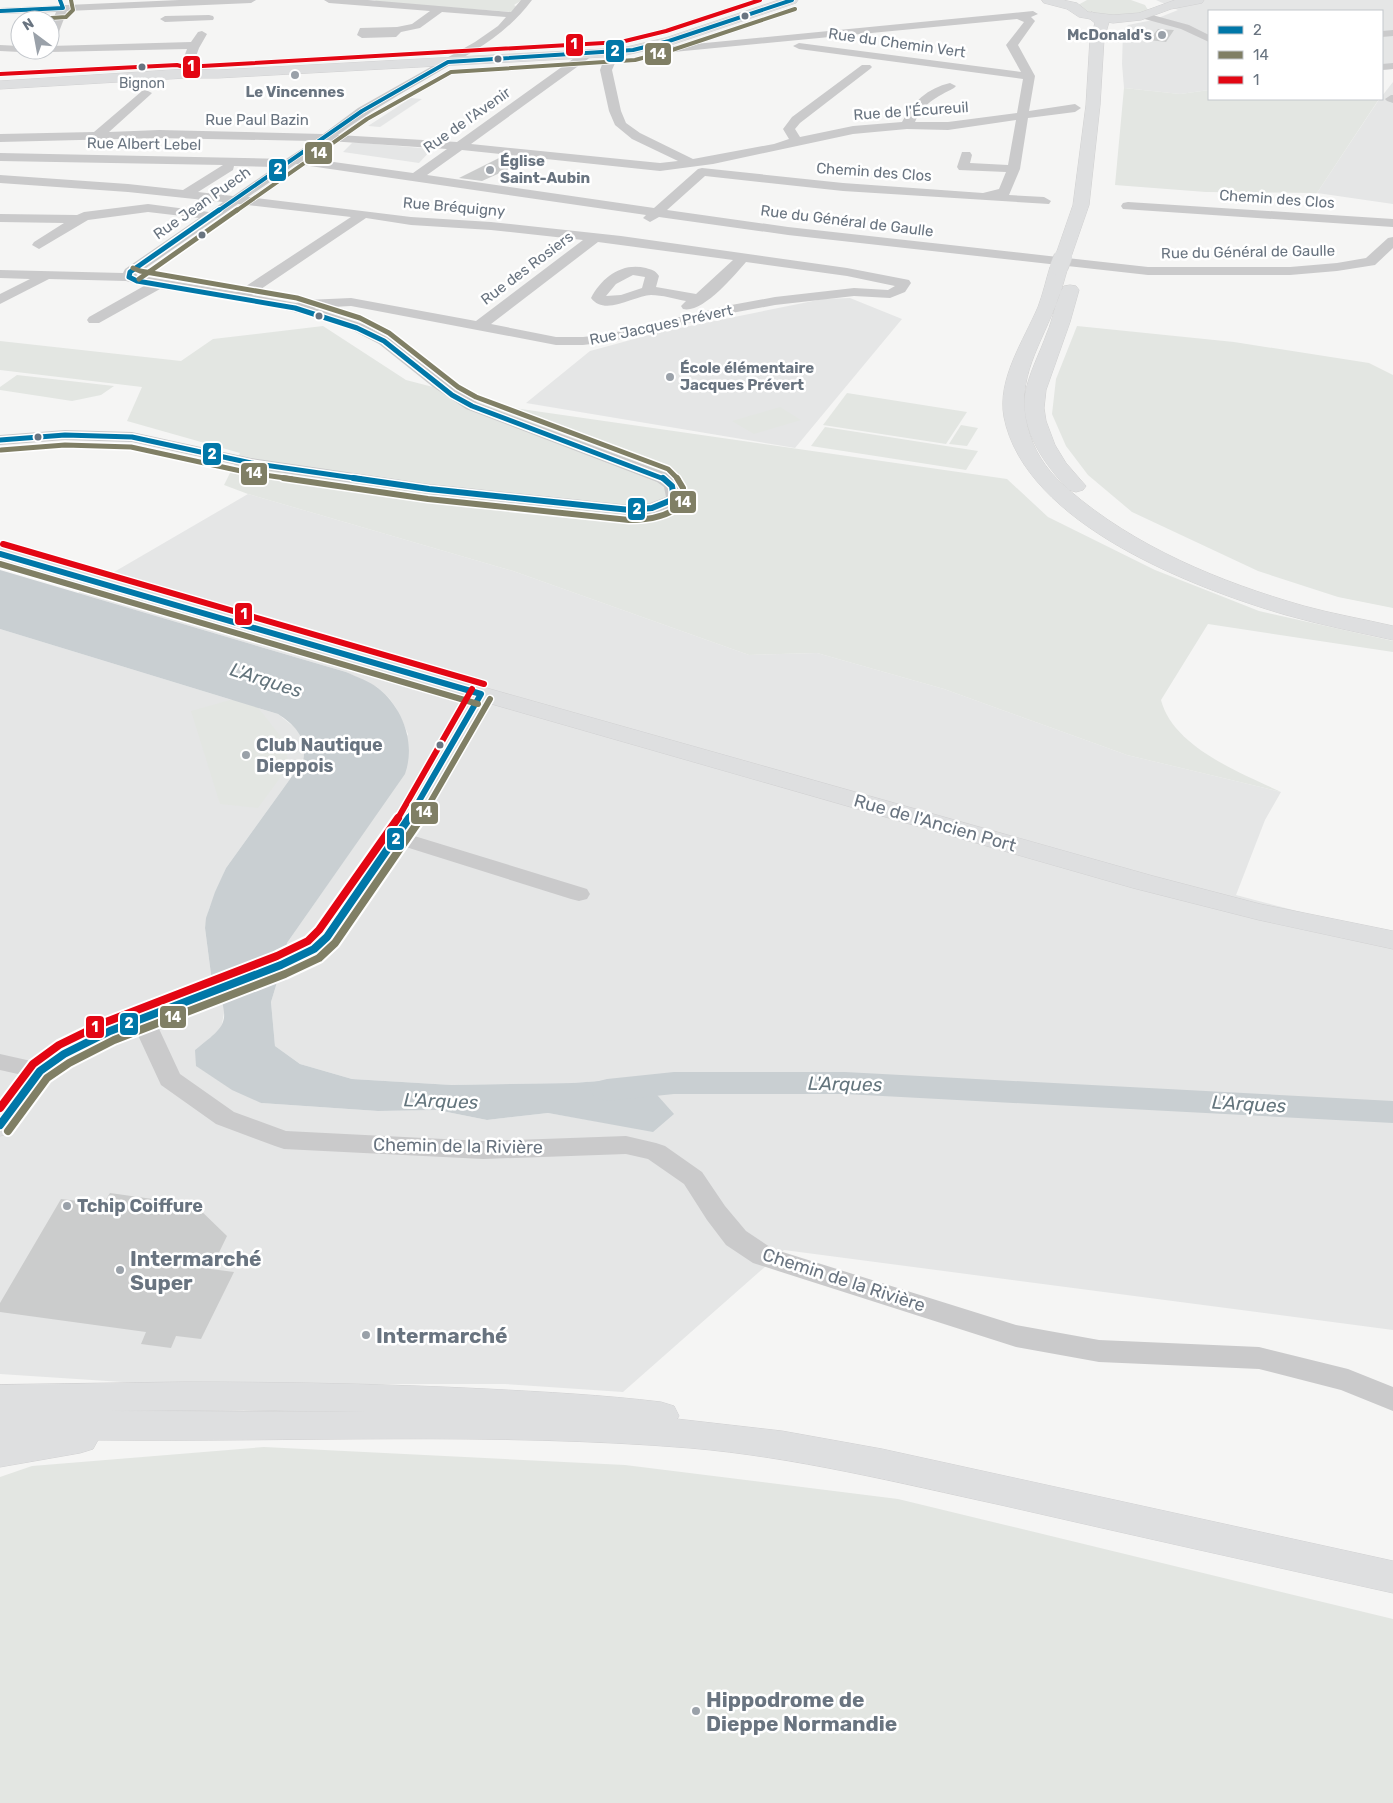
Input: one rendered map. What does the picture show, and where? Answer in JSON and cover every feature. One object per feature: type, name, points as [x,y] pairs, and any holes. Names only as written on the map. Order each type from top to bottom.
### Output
[{"type":"main road","points":[[2,84],[611,53],[651,46],[792,0]]},
{"type":"main road","points":[[1048,0],[1076,3],[1079,12],[1092,16],[1121,19]]},
{"type":"main road","points":[[1198,0],[1148,9],[1113,23],[1107,39],[1105,105],[1093,205],[1069,263],[1029,346],[1014,393],[1014,418],[1021,444],[1036,469],[1062,497],[1096,524],[1148,553],[1205,579],[1293,610],[1393,633]]},
{"type":"main road","points":[[1092,16],[1102,22],[1097,39],[1093,105],[1081,205],[1069,263],[1067,307],[1050,347],[1035,396],[1036,418],[1044,443],[1058,468],[1083,493],[1115,518],[1164,547],[1216,571],[1301,600],[1393,621]]},
{"type":"main road","name":"Rue de l'Ancien Port","points":[[0,554],[481,694],[1143,882],[1259,912],[1393,940]]},
{"type":"main road","points":[[0,1125],[40,1070],[64,1054],[110,1031],[281,965],[314,949],[327,937],[398,837],[481,694]]},
{"type":"main road","points":[[0,1399],[175,1396],[410,1398],[616,1410],[786,1438],[882,1464]]},
{"type":"main road","points":[[0,1424],[228,1427],[508,1425],[692,1434],[782,1446],[882,1464],[1393,1577]]},
{"type":"main road","points":[[0,1452],[23,1446],[78,1439],[228,1427]]},
{"type":"street","points":[[0,11],[61,4],[251,0]]},
{"type":"street","points":[[329,0],[514,15]]},
{"type":"street","name":"Rue Jean Puech","points":[[129,278],[130,272],[362,111],[479,44],[502,28],[527,0]]},
{"type":"street","points":[[184,74],[186,63],[200,40],[215,2]]},
{"type":"street","points":[[394,33],[416,26],[440,9]]},
{"type":"street","points":[[1148,9],[1208,38]]},
{"type":"street","points":[[651,46],[663,50],[1033,14]]},
{"type":"street","points":[[986,196],[1004,192],[1014,169],[1029,76],[1012,45],[1030,21],[1020,16]]},
{"type":"street","points":[[158,20],[209,18]]},
{"type":"street","points":[[60,22],[79,22]]},
{"type":"street","name":"Rue du Chemin Vert","points":[[761,40],[1029,76]]},
{"type":"street","points":[[60,48],[196,45]]},
{"type":"street","points":[[611,53],[612,56],[606,70],[615,110],[621,125],[636,136],[697,168],[658,213],[621,240]]},
{"type":"street","name":"Rue de l'Avenir","points":[[416,177],[457,146],[584,58],[582,55]]},
{"type":"street","points":[[796,141],[789,129],[796,120],[866,67]]},
{"type":"street","points":[[907,125],[913,111],[922,100],[950,86]]},
{"type":"street","points":[[98,135],[146,93]]},
{"type":"street","name":"Rue de l'Écureuil","points":[[697,168],[796,141],[853,130],[907,125],[948,126],[1075,108]]},
{"type":"street","points":[[5,138],[21,125]]},
{"type":"street","name":"Rue Paul Bazin","points":[[5,138],[98,135],[327,137],[457,146],[634,166],[697,168]]},
{"type":"street","points":[[966,155],[963,167],[1014,169]]},
{"type":"street","name":"Rue Albert Lebel","points":[[0,157],[290,161]]},
{"type":"street","name":"Rue du Général de Gaulle","points":[[290,161],[416,177],[788,231],[1148,271],[1290,271],[1337,267],[1370,262],[1393,241]]},
{"type":"street","points":[[186,194],[229,167]]},
{"type":"street","name":"Chemin des Clos","points":[[697,168],[843,187],[1044,201]]},
{"type":"street","name":"Rue Bréquigny","points":[[0,179],[186,194],[411,221],[491,226],[595,237],[743,256],[904,283]]},
{"type":"street","name":"Chemin des Clos","points":[[1128,206],[1393,223]]},
{"type":"street","points":[[39,245],[84,216],[148,208],[212,216]]},
{"type":"street","points":[[239,297],[364,214]]},
{"type":"street","points":[[0,218],[79,219]]},
{"type":"street","name":"Rue des Rosiers","points":[[478,326],[595,237]]},
{"type":"street","points":[[667,324],[669,319],[700,299],[728,275],[743,256]]},
{"type":"street","points":[[600,300],[598,298],[602,288],[609,281],[631,270],[650,273],[652,276],[648,290]]},
{"type":"street","points":[[0,274],[129,278],[157,285],[239,297],[321,315],[357,328],[384,341],[452,395],[472,406],[663,478],[672,484],[675,491],[674,498],[662,505],[645,510],[630,510],[419,487],[251,463],[132,437],[65,435],[0,440]]},
{"type":"street","points":[[0,300],[45,276]]},
{"type":"street","name":"Rue Jacques Prévert","points":[[295,308],[316,303],[351,302],[556,340],[583,341],[622,336],[726,310],[784,300],[854,292],[890,294],[900,289],[904,283]]},
{"type":"street","points":[[94,320],[157,285]]},
{"type":"street","points":[[585,309],[600,300],[620,299],[648,290],[700,299]]},
{"type":"street","points":[[321,315],[330,309],[351,302]]},
{"type":"street","points":[[398,837],[579,894]]},
{"type":"street","name":"Chemin de la Rivière","points":[[142,1018],[170,1079],[225,1118],[284,1140],[483,1150],[626,1145],[656,1152],[694,1178],[716,1213],[736,1238],[763,1256],[1016,1336],[1099,1351],[1259,1358],[1348,1380],[1393,1400]]},
{"type":"street","points":[[0,1062],[40,1070]]},
{"type":"shaded area","points":[[376,0],[522,0],[514,5],[517,7],[512,12],[373,2]]},
{"type":"shaded area","points":[[1087,0],[1131,0],[1145,5],[1148,10],[1130,17],[1088,13],[1078,5]]},
{"type":"shaded area","points":[[1156,0],[1393,0],[1393,69],[1383,70],[1383,10],[1208,10],[1208,90],[1180,94],[1124,88],[1122,64],[1123,31],[1128,25],[1153,20],[1178,10]]},
{"type":"shaded area","points":[[1393,82],[1393,204],[1317,193],[1378,101],[1383,100],[1383,95]]},
{"type":"shaded area","points":[[1124,88],[1180,94],[1208,90],[1208,100],[1378,100],[1317,193],[1206,192],[1115,185]]},
{"type":"shaded area","points":[[411,98],[422,99],[380,127],[368,126]]},
{"type":"shaded area","points":[[352,143],[432,149],[419,163],[343,152]]},
{"type":"shaded area","name":"École élémentaire Jacques Prévert","points":[[850,298],[902,319],[795,448],[526,403],[590,351],[660,332],[823,299]]},
{"type":"shaded area","points":[[323,326],[406,380],[514,408],[1007,479],[1048,517],[1155,570],[1259,611],[1393,641],[1393,652],[1208,624],[1161,700],[1168,717],[1179,732],[1210,756],[1281,792],[1127,755],[944,689],[817,653],[749,655],[513,571],[248,494],[224,485],[240,453],[127,421],[142,387],[0,370],[0,341],[181,361],[213,339]]},
{"type":"shaded area","points":[[1077,326],[1234,342],[1369,363],[1393,375],[1393,608],[1338,597],[1258,571],[1132,512],[1088,475],[1066,446],[1052,414],[1056,379]]},
{"type":"shaded area","points":[[17,375],[114,386],[101,395],[72,401],[0,390],[0,387]]},
{"type":"shaded area","points":[[847,393],[967,412],[946,444],[823,425]]},
{"type":"shaded area","points":[[780,407],[801,420],[754,434],[732,421]]},
{"type":"shaded area","points":[[961,425],[978,428],[967,446],[949,444]]},
{"type":"shaded area","points":[[825,427],[978,451],[966,470],[811,446]]},
{"type":"shaded area","points":[[248,494],[513,571],[749,655],[817,653],[944,689],[1127,755],[1281,792],[1265,820],[1236,895],[1393,936],[1393,1330],[784,1250],[623,1392],[505,1384],[153,1384],[0,1374],[0,629],[278,714],[299,731],[305,751],[303,761],[226,868],[209,909],[205,928],[212,982],[216,984],[225,1008],[221,1029],[195,1050],[261,1103],[378,1111],[437,1110],[487,1120],[548,1113],[653,1131],[642,1078],[572,1083],[452,1085],[352,1079],[300,1064],[275,1046],[271,1002],[286,953],[287,943],[355,845],[408,734],[396,708],[389,698],[377,687],[346,672],[78,593]]},
{"type":"shaded area","name":"Club Nautique Dieppois","points":[[248,695],[286,743],[288,767],[258,808],[220,804],[191,711]]},
{"type":"shaded area","name":"Hippodrome de Dieppe Normandie","points":[[264,1447],[625,1465],[898,1499],[1393,1619],[1393,1803],[0,1803],[0,1477],[32,1466]]},
{"type":"water","points":[[0,570],[346,672],[378,688],[387,696],[400,716],[408,738],[408,762],[405,774],[287,943],[286,953],[271,1002],[275,1046],[300,1064],[352,1079],[452,1085],[572,1083],[642,1078],[674,1114],[653,1132],[548,1113],[487,1120],[437,1110],[378,1111],[261,1103],[232,1090],[196,1066],[195,1050],[219,1029],[223,1023],[224,1016],[221,997],[216,984],[212,982],[205,928],[206,918],[226,868],[303,761],[304,746],[302,740],[295,728],[278,714],[0,629]]},
{"type":"building","name":"McDonald's","points":[[1158,29],[1174,30],[1166,42],[1149,40]]},
{"type":"building","name":"Église Saint-Aubin","points":[[501,157],[531,159],[482,181],[459,178]]},
{"type":"building","name":"Intermarché Super","points":[[110,1193],[195,1205],[227,1236],[211,1269],[234,1272],[201,1339],[176,1336],[171,1348],[141,1344],[146,1332],[0,1312],[0,1303],[61,1199],[103,1204]]},
{"type":"waterway","name":"L'Arques","points":[[607,1090],[674,1083],[845,1083],[1393,1112]]},
{"type":"transit line","name":"2","points":[[0,11],[63,8],[60,0]]},
{"type":"transit line","name":"14","points":[[60,17],[66,17],[73,10],[71,0]]},
{"type":"transit line","name":"1","points":[[0,74],[177,65],[184,67],[621,42],[666,31],[760,0]]},
{"type":"transit line","name":"2","points":[[129,277],[130,272],[362,111],[448,62],[633,50],[669,41],[792,0]]},
{"type":"transit line","name":"14","points":[[139,279],[367,119],[451,72],[635,60],[672,50],[795,9]]},
{"type":"transit line","name":"14","points":[[1,450],[65,445],[131,447],[250,473],[428,499],[629,520],[665,515],[683,503],[683,488],[676,476],[668,469],[476,397],[458,387],[389,333],[360,318],[297,298],[140,271],[133,268]]},
{"type":"transit line","name":"2","points":[[0,440],[65,435],[132,437],[251,463],[429,489],[630,510],[652,508],[674,499],[672,486],[663,478],[472,406],[452,395],[384,341],[357,328],[295,308],[137,281],[129,277]]},
{"type":"transit line","name":"1","points":[[3,544],[484,684]]},
{"type":"transit line","name":"2","points":[[0,554],[481,694]]},
{"type":"transit line","name":"14","points":[[0,564],[478,704]]},
{"type":"transit line","name":"1","points":[[0,1108],[33,1064],[59,1045],[106,1022],[277,956],[308,941],[319,930],[395,824],[472,689]]},
{"type":"transit line","name":"2","points":[[0,1125],[40,1071],[64,1054],[110,1031],[281,965],[314,949],[327,937],[403,829],[481,694]]},
{"type":"transit line","name":"14","points":[[8,1131],[47,1078],[69,1063],[114,1040],[285,974],[319,958],[335,943],[412,834],[490,699]]},
{"type":"place","name":"McDonald's","points":[[1162,35]]},
{"type":"place","name":"Bignon","points":[[142,67]]},
{"type":"place","name":"Le Vincennes","points":[[295,75]]},
{"type":"place","name":"Église Saint-Aubin","points":[[490,170]]},
{"type":"place","name":"École élémentaire Jacques Prévert","points":[[670,377]]},
{"type":"place","name":"Club Nautique Dieppois","points":[[246,755]]},
{"type":"place","name":"Tchip Coiffure","points":[[67,1206]]},
{"type":"place","name":"Intermarché Super","points":[[120,1270]]},
{"type":"place","name":"Intermarché","points":[[366,1335]]},
{"type":"place","name":"Hippodrome de Dieppe Normandie","points":[[696,1711]]}]
